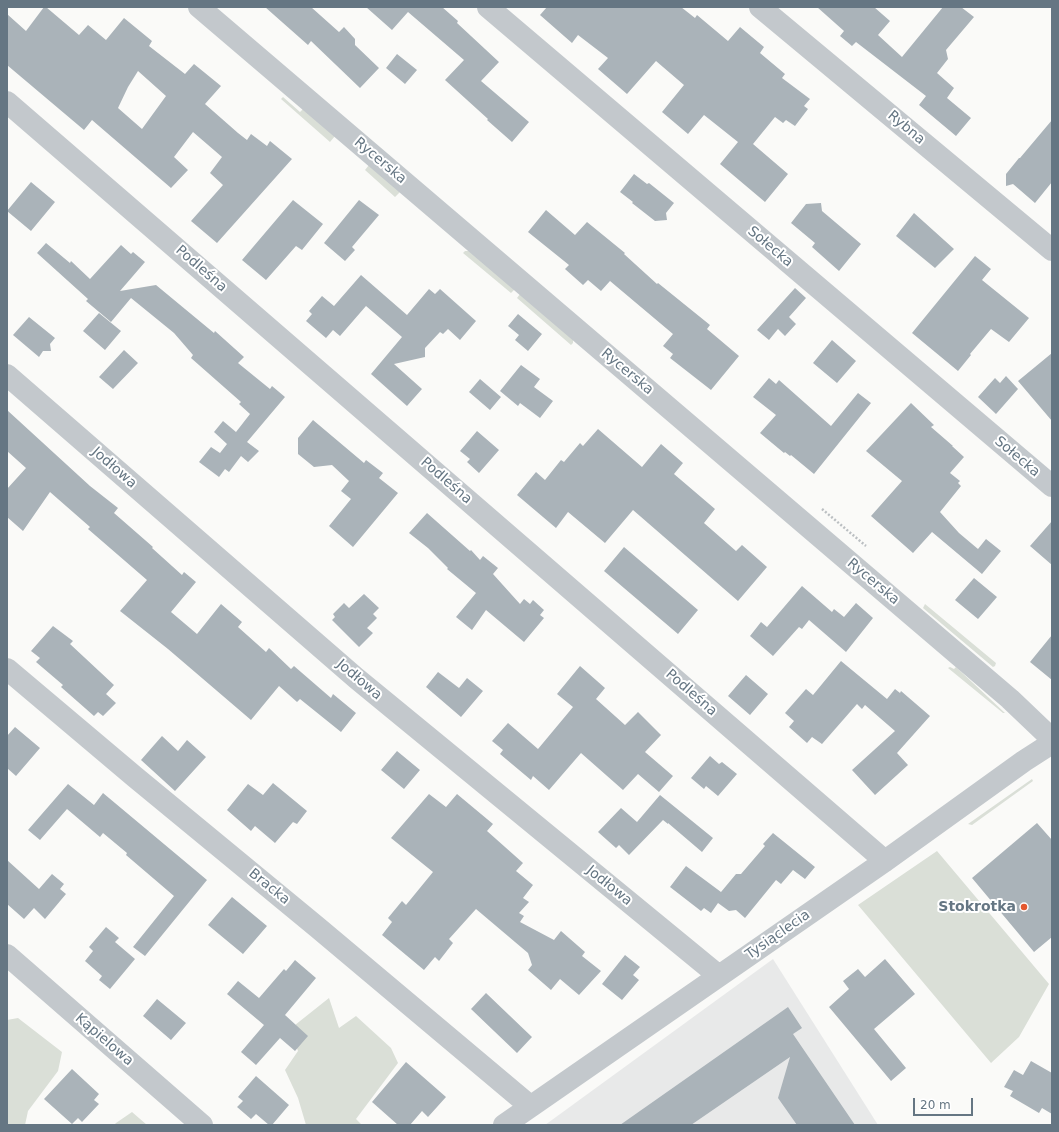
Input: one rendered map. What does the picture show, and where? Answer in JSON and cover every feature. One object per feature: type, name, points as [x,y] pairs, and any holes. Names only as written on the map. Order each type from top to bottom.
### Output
[{"type":"street","name":"Rycerska","points":[[199,7],[1004,694],[1052,739]]},
{"type":"street","name":"Sołecka","points":[[488,7],[1052,486]]},
{"type":"street","name":"Rybna","points":[[760,7],[1052,250]]},
{"type":"street","name":"Podleśna","points":[[7,102],[885,861]]},
{"type":"street","name":"Jodłowa","points":[[7,375],[356,678],[719,976]]},
{"type":"street","name":"Bracka","points":[[7,669],[530,1106]]},
{"type":"street","name":"Tysiąclecia","points":[[504,1125],[885,861],[1024,761],[1052,743]]},
{"type":"street","name":"Kąpielowa","points":[[11,965],[202,1125]]},
{"type":"shaded area","points":[[283,97],[300,112],[303,109],[335,136],[330,142],[281,99]]},
{"type":"shaded area","points":[[369,165],[400,192],[395,197],[365,170]]},
{"type":"shaded area","points":[[465,251],[469,251],[515,289],[511,293],[463,253]]},
{"type":"shaded area","points":[[520,294],[573,339],[573,343],[571,345],[517,298]]},
{"type":"shaded area","points":[[925,604],[996,663],[995,666],[993,667],[923,608]]},
{"type":"shaded area","points":[[950,667],[954,669],[956,667],[1005,713],[1003,713],[948,668]]},
{"type":"shaded area","points":[[1032,779],[1033,781],[972,825],[968,824]]},
{"type":"shaded area","points":[[937,851],[1049,984],[1019,1037],[991,1063],[858,905]]},
{"type":"shaded area","points":[[773,959],[878,1125],[545,1125]]},
{"type":"shaded area","points":[[329,998],[339,1028],[356,1016],[391,1048],[398,1063],[356,1119],[362,1125],[306,1125],[298,1098],[285,1070],[298,1051],[290,1029]]},
{"type":"shaded area","points":[[18,1018],[62,1052],[58,1071],[28,1111],[25,1125],[7,1125],[7,1020]]},
{"type":"shaded area","points":[[132,1112],[147,1125],[114,1125],[116,1123]]},
{"type":"building","points":[[44,7],[46,7],[79,35],[88,25],[106,40],[124,18],[152,41],[149,46],[185,74],[194,64],[221,86],[205,104],[238,133],[247,140],[251,134],[267,146],[270,141],[292,159],[217,243],[191,221],[223,185],[210,173],[222,157],[193,132],[174,157],[188,170],[171,188],[92,120],[84,130],[7,65],[7,14],[26,31]],"holes":[[[138,71],[166,96],[142,129],[118,108]]]},
{"type":"building","points":[[265,7],[311,7],[339,32],[344,27],[355,39],[355,45],[379,68],[360,88],[311,41],[308,45]]},
{"type":"building","points":[[366,7],[442,7],[499,62],[481,81],[529,122],[512,142],[445,80],[464,60],[408,12],[392,30]]},
{"type":"building","points":[[547,7],[681,7],[695,18],[697,15],[728,41],[740,27],[764,47],[760,53],[785,74],[782,78],[810,99],[804,106],[808,109],[795,126],[786,120],[783,123],[775,117],[753,144],[788,174],[765,202],[720,164],[738,142],[704,115],[688,134],[662,112],[684,85],[656,61],[627,94],[598,69],[608,58],[578,35],[572,43],[540,15]]},
{"type":"building","points":[[817,7],[874,7],[890,21],[878,35],[902,57],[943,7],[961,7],[974,17],[946,50],[948,59],[937,73],[954,88],[947,98],[971,118],[956,136],[919,105],[926,96],[856,42],[852,46],[840,36],[844,31]]},
{"type":"building","points":[[397,54],[417,70],[405,84],[386,68]]},
{"type":"building","points":[[1052,120],[1052,182],[1035,203],[1013,184],[1006,186],[1006,174]]},
{"type":"building","points":[[634,174],[647,184],[649,183],[674,203],[666,213],[667,220],[655,221],[620,192]]},
{"type":"building","points":[[31,182],[55,202],[31,231],[7,211]]},
{"type":"building","points":[[293,200],[323,224],[302,250],[296,246],[266,280],[242,260]]},
{"type":"building","points":[[359,200],[379,215],[352,247],[355,250],[345,261],[324,243]]},
{"type":"building","points":[[821,203],[822,211],[861,244],[839,271],[812,247],[815,243],[791,223],[806,204]]},
{"type":"building","points":[[546,210],[575,235],[587,222],[625,253],[624,254],[657,284],[658,283],[710,325],[707,329],[739,356],[711,390],[670,358],[673,354],[663,346],[673,334],[610,281],[601,291],[588,280],[583,285],[565,269],[569,265],[528,232]]},
{"type":"building","points":[[914,213],[954,249],[935,268],[896,236]]},
{"type":"building","points":[[46,243],[70,263],[71,261],[90,279],[121,245],[131,254],[133,252],[145,262],[120,291],[156,285],[214,333],[215,331],[244,357],[238,363],[270,389],[272,386],[285,397],[247,442],[259,451],[248,462],[241,456],[229,472],[225,469],[219,477],[199,462],[211,447],[220,453],[227,444],[214,432],[223,421],[236,432],[250,414],[239,404],[241,402],[191,358],[193,355],[174,333],[131,298],[111,322],[86,301],[88,299],[37,253]]},
{"type":"building","points":[[975,256],[991,269],[982,280],[1029,318],[1009,342],[991,329],[958,371],[912,333]]},
{"type":"building","points":[[361,275],[407,315],[429,289],[435,294],[440,289],[476,321],[460,340],[448,329],[443,334],[440,332],[425,348],[425,357],[394,364],[422,389],[407,406],[371,374],[402,337],[366,306],[340,336],[333,330],[326,338],[306,321],[312,314],[309,311],[322,296],[334,306]]},
{"type":"building","points":[[795,288],[806,298],[789,317],[796,324],[785,336],[778,329],[769,340],[757,330]]},
{"type":"building","points":[[99,313],[121,331],[105,350],[83,331]]},
{"type":"building","points":[[518,314],[542,334],[528,351],[515,340],[519,335],[508,326]]},
{"type":"building","points":[[29,317],[55,338],[50,344],[51,351],[43,351],[39,357],[13,335]]},
{"type":"building","points":[[832,340],[856,361],[837,383],[813,363]]},
{"type":"building","points":[[124,350],[138,363],[113,389],[99,377]]},
{"type":"building","points":[[1052,353],[1052,421],[1018,381]]},
{"type":"building","points":[[521,365],[540,379],[534,387],[553,401],[540,418],[520,403],[518,406],[500,391]]},
{"type":"building","points":[[1006,376],[1018,389],[996,414],[978,397],[995,378],[1000,383]]},
{"type":"building","points":[[769,378],[776,384],[779,380],[831,426],[858,393],[871,403],[814,474],[791,455],[790,456],[785,452],[784,453],[760,433],[776,415],[753,397]]},
{"type":"building","points":[[480,379],[501,397],[490,410],[469,392]]},
{"type":"building","points":[[911,403],[934,425],[931,427],[964,457],[950,473],[960,481],[958,483],[961,486],[940,512],[959,533],[978,549],[986,539],[1001,551],[982,574],[932,532],[913,553],[871,516],[902,481],[866,451]]},
{"type":"building","points":[[7,410],[90,486],[118,508],[114,513],[153,547],[152,548],[182,575],[184,572],[196,582],[171,612],[197,634],[221,604],[242,622],[238,627],[266,652],[269,648],[291,669],[294,666],[331,698],[333,694],[356,713],[341,732],[300,699],[297,702],[279,686],[251,720],[168,649],[120,611],[147,580],[88,529],[90,527],[50,492],[23,531],[7,517],[7,489],[26,468],[7,451]]},
{"type":"building","points":[[313,420],[364,463],[366,460],[383,473],[379,478],[398,493],[353,547],[329,526],[351,499],[341,491],[349,481],[332,465],[314,467],[298,454],[298,438]]},
{"type":"building","points":[[598,429],[642,467],[661,444],[683,463],[674,474],[715,509],[704,523],[736,551],[742,545],[767,567],[738,601],[633,510],[605,543],[568,512],[556,528],[517,495],[536,472],[545,480],[561,460],[564,462],[580,443],[583,446]]},
{"type":"building","points":[[477,431],[499,450],[479,473],[467,462],[470,459],[460,451]]},
{"type":"building","points":[[427,513],[470,551],[471,550],[480,560],[483,556],[498,568],[493,574],[520,604],[524,599],[530,604],[533,600],[544,610],[540,615],[544,618],[524,642],[486,610],[472,630],[456,617],[476,593],[447,569],[448,568],[428,548],[409,533]]},
{"type":"building","points":[[1052,521],[1052,565],[1030,546]]},
{"type":"building","points":[[624,547],[698,610],[678,634],[604,571]]},
{"type":"building","points":[[974,578],[997,597],[978,619],[955,600]]},
{"type":"building","points":[[802,586],[832,612],[834,609],[844,617],[856,603],[873,618],[846,652],[809,620],[802,629],[799,627],[773,656],[750,636],[761,622],[767,627]]},
{"type":"building","points":[[364,594],[379,608],[373,614],[377,618],[367,628],[373,633],[359,647],[332,620],[335,617],[333,614],[344,603],[349,608]]},
{"type":"building","points":[[53,626],[73,641],[70,644],[114,685],[106,694],[116,703],[103,716],[98,712],[94,716],[61,687],[63,685],[36,662],[40,658],[31,651]]},
{"type":"building","points":[[1052,635],[1052,680],[1030,662]]},
{"type":"building","points":[[841,661],[887,699],[895,689],[900,693],[901,691],[930,716],[897,753],[908,765],[875,795],[852,770],[895,731],[865,705],[862,709],[857,704],[822,744],[812,737],[807,743],[789,727],[794,721],[785,713],[806,689],[813,695]]},
{"type":"building","points":[[580,666],[605,688],[596,699],[625,725],[638,712],[661,735],[645,752],[673,776],[659,792],[638,774],[623,790],[581,753],[549,790],[533,776],[531,780],[500,754],[503,750],[492,741],[508,723],[538,749],[573,707],[557,694]]},
{"type":"building","points":[[438,672],[459,688],[467,678],[483,691],[461,717],[426,687]]},
{"type":"building","points":[[746,675],[768,694],[750,715],[728,696]]},
{"type":"building","points":[[15,727],[40,748],[16,776],[7,768],[7,736]]},
{"type":"building","points":[[162,736],[178,751],[187,740],[206,757],[175,791],[141,760]]},
{"type":"building","points":[[397,751],[420,770],[404,789],[381,770]]},
{"type":"building","points":[[710,756],[719,764],[722,762],[737,774],[718,796],[706,786],[704,789],[691,778]]},
{"type":"building","points":[[273,783],[307,811],[297,824],[293,822],[275,843],[255,826],[251,831],[227,810],[248,784],[263,795]]},
{"type":"building","points":[[68,784],[94,805],[103,793],[207,880],[145,956],[133,947],[174,896],[103,833],[100,837],[67,809],[40,840],[28,830]]},
{"type":"building","points":[[429,794],[446,807],[457,794],[493,824],[487,831],[523,863],[516,871],[533,885],[523,898],[529,902],[519,913],[524,916],[520,922],[554,940],[561,931],[585,952],[582,956],[601,971],[579,995],[560,979],[551,990],[528,970],[532,965],[528,953],[476,909],[449,939],[453,943],[439,961],[435,957],[424,970],[382,935],[392,922],[388,918],[402,901],[406,905],[433,872],[391,838]]},
{"type":"building","points":[[660,795],[713,838],[702,852],[663,820],[629,855],[619,845],[616,848],[598,832],[621,808],[637,822]]},
{"type":"building","name":"Stokrotka","points":[[1037,823],[1052,840],[1052,937],[1034,952],[972,878]]},
{"type":"building","points":[[773,833],[815,867],[805,879],[793,870],[781,884],[776,880],[745,918],[736,910],[729,911],[718,903],[711,913],[704,908],[701,911],[670,887],[686,866],[721,892],[736,874],[741,874],[765,846],[763,844]]},
{"type":"building","points":[[7,860],[39,889],[52,874],[64,884],[60,889],[66,894],[45,919],[34,908],[24,919],[7,904]]},
{"type":"building","points":[[232,897],[267,926],[243,954],[208,925]]},
{"type":"building","points":[[106,927],[119,938],[115,942],[135,959],[110,989],[99,980],[102,976],[85,961],[93,951],[89,947]]},
{"type":"building","points":[[625,955],[640,967],[633,975],[639,980],[622,1000],[602,984]]},
{"type":"building","points":[[885,959],[915,994],[874,1029],[906,1068],[891,1081],[829,1007],[849,989],[843,981],[858,969],[865,977]]},
{"type":"building","points":[[295,960],[316,978],[285,1015],[308,1036],[295,1051],[280,1038],[256,1065],[241,1052],[264,1025],[227,994],[238,981],[259,998],[284,969],[286,971]]},
{"type":"building","points":[[486,993],[532,1037],[517,1053],[471,1009]]},
{"type":"building","points":[[157,999],[186,1023],[171,1040],[143,1016]]},
{"type":"building","points":[[788,1007],[802,1028],[793,1034],[855,1125],[797,1125],[778,1098],[790,1057],[691,1125],[620,1125]]},
{"type":"building","points":[[1031,1061],[1052,1073],[1052,1114],[1042,1108],[1039,1113],[1010,1096],[1013,1091],[1004,1087],[1014,1070],[1023,1075]]},
{"type":"building","points":[[406,1062],[446,1097],[428,1117],[422,1111],[410,1125],[398,1125],[372,1102]]},
{"type":"building","points":[[72,1069],[99,1094],[94,1100],[99,1104],[82,1122],[78,1118],[72,1124],[44,1099]]},
{"type":"building","points":[[256,1076],[289,1105],[272,1125],[269,1125],[256,1114],[251,1119],[237,1107],[243,1101],[238,1097]]},
{"type":"place","name":"Stokrotka","points":[[1024,907]]}]
